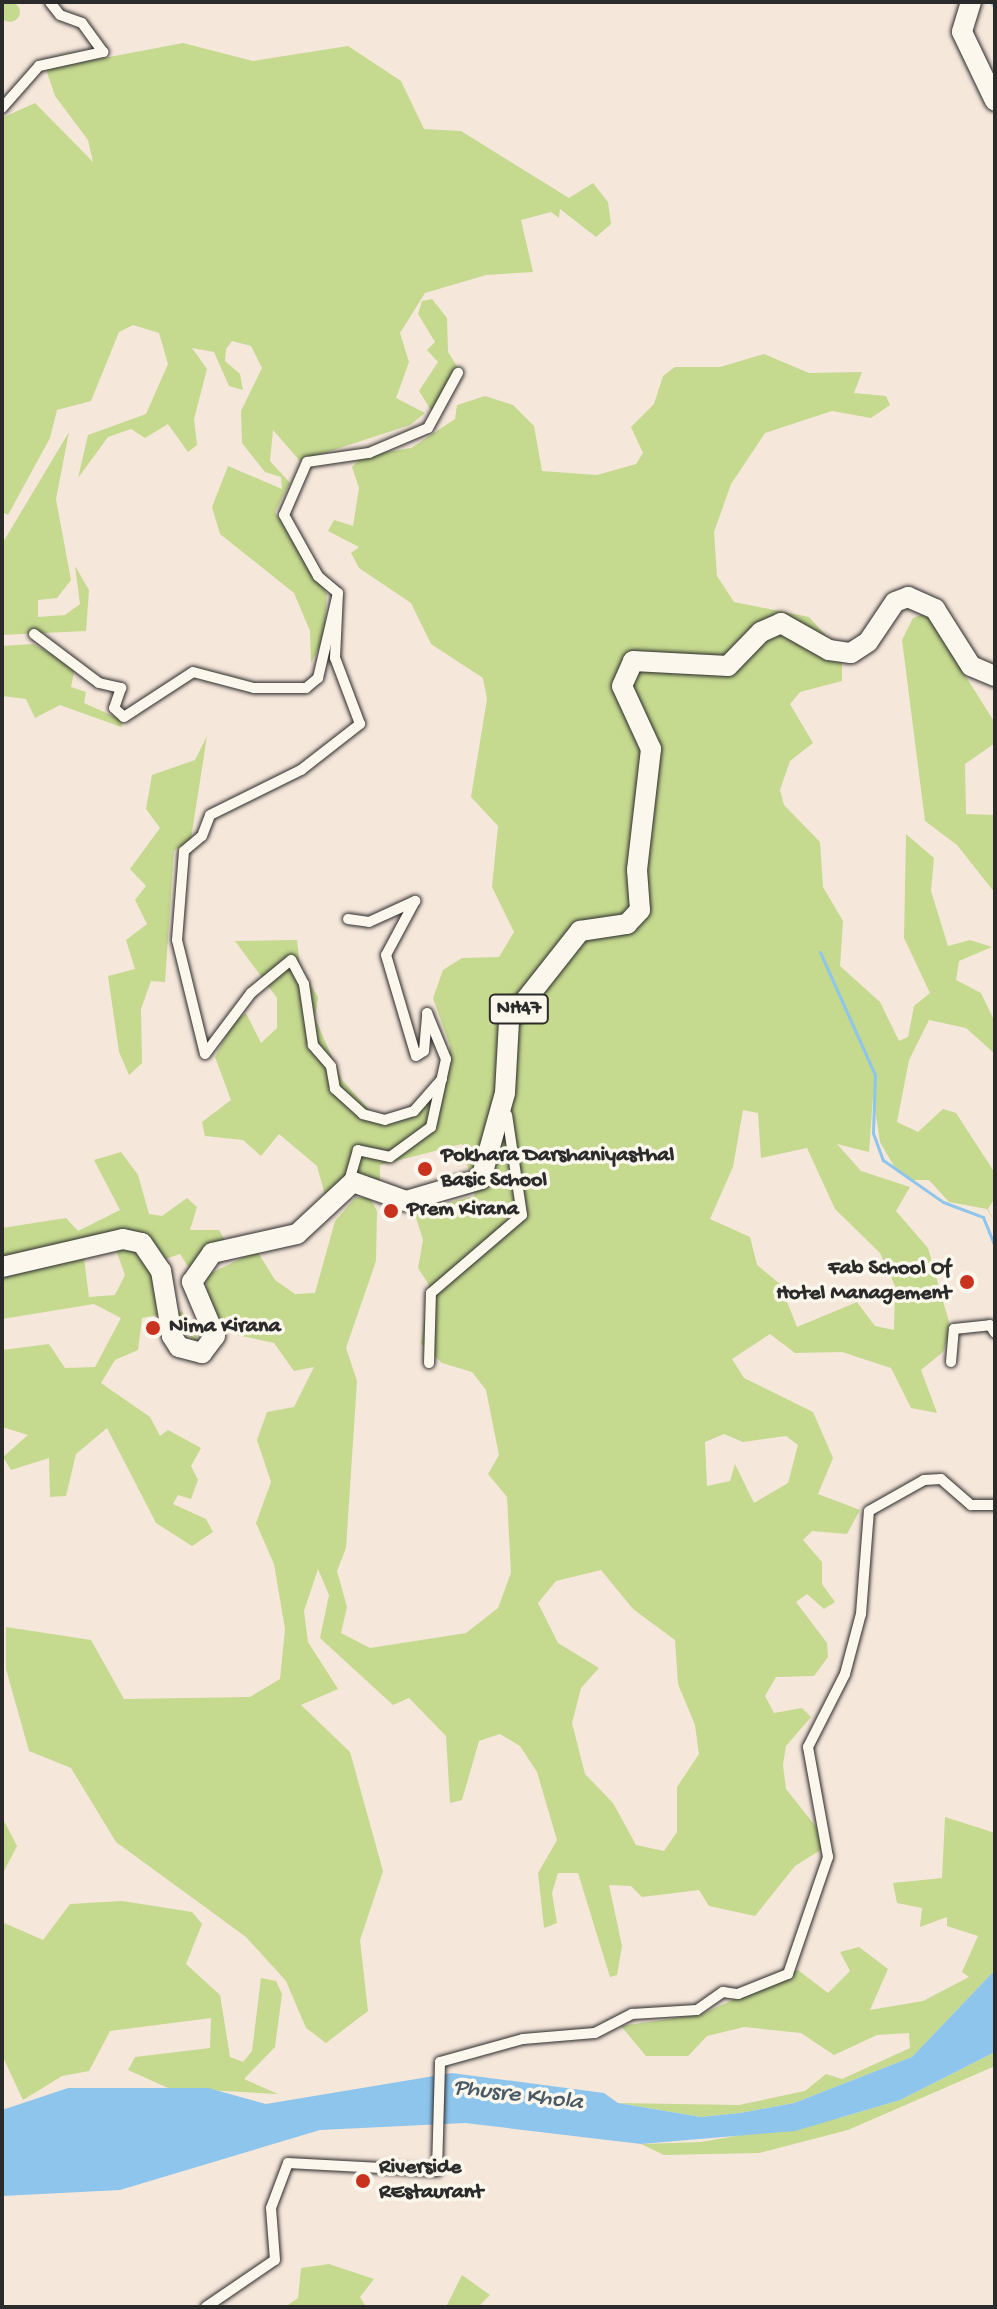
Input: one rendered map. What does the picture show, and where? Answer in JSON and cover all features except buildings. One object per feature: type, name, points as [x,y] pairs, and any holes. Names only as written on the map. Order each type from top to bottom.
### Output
[{"type":"highway","points":[[971,2],[962,32],[995,101]]},
{"type":"highway","name":"NH47","points":[[348,1184],[396,1201],[475,1183],[485,1173],[505,1093],[506,1030],[515,1013],[550,978],[580,931],[627,924],[640,910],[637,870],[651,749],[622,686],[628,664],[645,658],[728,666],[761,632],[781,623],[829,650],[851,653],[868,642],[895,602],[908,597],[935,609],[971,666],[995,676]]},
{"type":"highway","points":[[2,1267],[123,1239],[142,1243],[161,1271],[172,1336],[179,1347],[202,1353],[215,1336],[194,1298],[193,1274],[205,1258],[297,1234],[348,1184]]},
{"type":"street","points":[[2,108],[39,66],[103,52],[82,23],[60,15],[50,2]]},
{"type":"street","points":[[338,593],[318,576],[284,515],[307,462],[369,453],[428,428],[458,373]]},
{"type":"street","points":[[34,634],[99,683],[121,688],[114,708],[124,717],[193,672],[254,688],[306,688],[318,678],[338,593]]},
{"type":"street","points":[[338,593],[335,658],[360,724],[301,770],[210,815],[202,836],[184,851],[177,940],[185,988],[198,1047],[210,1053],[235,1011],[291,960],[304,984],[313,1045],[331,1066],[335,1089],[363,1114],[385,1120],[414,1111],[442,1079]]},
{"type":"street","points":[[348,919],[369,922],[415,901],[386,955],[416,1056],[424,1051],[423,1015],[434,1018],[446,1059],[423,1136],[390,1157],[358,1150],[348,1184]]},
{"type":"street","points":[[429,1363],[431,1293],[522,1215],[505,1093]]},
{"type":"street","points":[[951,1362],[954,1329],[990,1325],[995,1333]]},
{"type":"street","points":[[206,2307],[275,2260],[271,2208],[284,2166],[437,2171],[435,2074],[440,2062],[497,2044],[595,2033],[632,2014],[697,2010],[723,1992],[738,1994],[788,1974],[828,1857],[808,1747],[845,1674],[861,1614],[869,1511],[924,1480],[941,1479],[971,1505],[995,1505]]},
{"type":"green space","points":[[10,2],[17,5],[20,12],[17,19],[10,22],[3,19],[0,12],[3,5]]},
{"type":"green space","points":[[183,43],[253,61],[348,46],[401,81],[424,129],[461,131],[569,198],[593,183],[608,202],[611,224],[596,237],[560,209],[559,218],[551,212],[521,220],[533,272],[486,275],[425,293],[400,333],[409,362],[396,398],[425,413],[410,425],[300,461],[273,430],[270,461],[290,483],[275,512],[327,594],[324,638],[311,663],[310,631],[294,593],[220,534],[212,507],[228,466],[282,489],[281,477],[265,472],[242,443],[241,411],[262,368],[251,346],[232,341],[226,349],[225,361],[240,374],[243,390],[229,386],[214,352],[192,348],[207,369],[194,419],[197,445],[188,452],[168,424],[145,438],[131,429],[108,437],[78,478],[88,435],[146,414],[168,364],[159,333],[133,325],[119,332],[91,401],[57,410],[50,438],[8,515],[2,512],[2,118],[35,103],[93,162],[88,140],[55,96],[46,69]]},
{"type":"green space","points":[[432,299],[447,318],[448,352],[458,368],[432,412],[419,391],[438,362],[427,350],[435,342],[418,314],[422,301]]},
{"type":"green space","points":[[764,354],[809,373],[862,372],[854,393],[886,396],[890,405],[871,418],[832,411],[765,433],[731,484],[714,532],[717,576],[734,602],[809,617],[842,653],[842,681],[800,692],[790,704],[813,743],[790,761],[780,790],[784,805],[820,842],[823,887],[843,921],[840,966],[880,1002],[899,1041],[908,1037],[914,1006],[930,993],[904,938],[906,834],[934,858],[931,891],[948,946],[970,940],[992,947],[959,961],[956,980],[981,993],[995,1022],[995,1054],[966,1028],[929,1020],[909,1060],[897,1122],[918,1132],[943,1109],[956,1113],[993,1170],[995,1198],[988,1209],[995,1223],[987,1209],[949,1202],[929,1180],[912,1180],[895,1168],[880,1142],[873,1097],[869,1152],[837,1144],[861,1171],[910,1187],[896,1211],[928,1248],[951,1329],[943,1352],[921,1370],[937,1413],[911,1408],[891,1368],[842,1352],[795,1353],[770,1334],[732,1359],[744,1378],[813,1412],[833,1458],[818,1494],[860,1510],[847,1534],[812,1531],[803,1540],[822,1562],[822,1584],[835,1602],[824,1609],[807,1594],[796,1602],[827,1643],[828,1657],[814,1676],[776,1677],[765,1696],[774,1713],[802,1708],[811,1717],[786,1746],[783,1765],[786,1789],[817,1828],[822,1849],[795,1866],[755,1916],[709,1906],[699,1890],[642,1897],[631,1886],[609,1885],[622,1946],[617,1975],[610,1977],[578,1873],[558,1873],[552,1893],[557,1923],[544,1928],[538,1873],[557,1840],[537,1772],[520,1746],[500,1734],[479,1741],[462,1800],[450,1803],[446,1736],[409,1698],[393,1705],[320,1638],[329,1595],[318,1569],[304,1611],[308,1642],[338,1689],[301,1705],[350,1752],[383,1871],[360,1940],[368,2011],[326,2043],[306,2028],[286,1981],[246,1937],[116,1842],[71,1768],[29,1751],[6,1669],[6,1627],[91,1640],[124,1699],[250,1697],[280,1679],[285,1629],[274,1564],[256,1523],[271,1482],[257,1440],[267,1412],[294,1407],[314,1367],[294,1371],[274,1343],[237,1335],[206,1304],[207,1275],[257,1251],[275,1280],[295,1294],[315,1293],[335,1221],[356,1197],[370,1198],[377,1211],[376,1261],[346,1348],[357,1381],[346,1548],[337,1571],[347,1607],[341,1633],[370,1648],[466,1633],[498,1608],[511,1573],[507,1497],[488,1474],[499,1455],[486,1390],[472,1372],[442,1363],[421,1344],[429,1285],[418,1268],[423,1240],[414,1211],[475,1196],[462,1144],[380,1165],[380,1186],[325,1195],[317,1166],[279,1134],[261,1156],[243,1140],[205,1136],[202,1122],[231,1100],[215,1057],[234,1021],[246,1013],[261,1043],[277,1028],[277,998],[235,941],[297,940],[300,967],[318,997],[315,1018],[342,1080],[381,1123],[416,1113],[447,1077],[450,1046],[433,998],[443,970],[462,958],[499,957],[514,932],[492,887],[498,826],[471,797],[487,699],[483,678],[431,644],[411,603],[359,568],[351,553],[359,547],[328,531],[334,520],[353,526],[359,488],[352,467],[363,456],[411,448],[455,419],[457,405],[485,396],[513,405],[534,426],[542,471],[597,475],[636,464],[643,453],[631,427],[654,404],[663,376],[675,367],[720,367]],"holes":[[[743,1110],[758,1113],[761,1158],[807,1148],[835,1209],[880,1253],[895,1286],[894,1330],[875,1326],[857,1302],[797,1327],[780,1284],[757,1265],[750,1237],[710,1219],[733,1167]],[[724,1434],[743,1442],[786,1436],[798,1445],[788,1483],[754,1503],[735,1464],[730,1481],[707,1486],[705,1442]],[[601,1570],[633,1609],[675,1640],[678,1684],[695,1725],[699,1754],[677,1787],[677,1832],[664,1851],[636,1845],[613,1803],[585,1774],[572,1723],[581,1688],[599,1668],[558,1643],[538,1603],[556,1581]]]},
{"type":"green space","points":[[69,432],[56,499],[71,580],[57,598],[38,600],[38,617],[65,615],[80,604],[75,566],[89,590],[86,631],[2,635],[2,544]]},
{"type":"green space","points":[[926,613],[995,723],[995,743],[965,764],[966,814],[995,815],[995,893],[957,845],[925,821],[902,640],[913,618]]},
{"type":"green space","points":[[33,644],[84,672],[74,672],[71,687],[86,692],[84,703],[124,721],[121,727],[60,705],[35,718],[26,699],[2,696],[2,646]]},
{"type":"green space","points":[[207,736],[191,839],[174,851],[165,982],[151,981],[141,1009],[142,1063],[129,1075],[119,1052],[108,976],[135,969],[126,940],[147,924],[135,900],[146,886],[130,869],[160,828],[146,809],[152,775],[195,760]]},
{"type":"green space","points":[[121,1152],[138,1175],[149,1214],[162,1216],[187,1198],[197,1207],[190,1230],[219,1230],[226,1243],[189,1268],[180,1254],[160,1261],[151,1242],[2,1261],[2,1228],[66,1218],[78,1231],[120,1210],[94,1160]]},
{"type":"green space","points":[[130,1247],[161,1284],[164,1314],[142,1318],[138,1350],[115,1360],[101,1383],[150,1417],[160,1436],[168,1430],[201,1448],[191,1466],[198,1480],[191,1499],[178,1495],[173,1504],[206,1519],[213,1532],[192,1546],[156,1523],[107,1428],[76,1454],[66,1496],[50,1497],[49,1458],[11,1470],[3,1457],[28,1435],[2,1427],[2,1350],[49,1344],[65,1368],[95,1367],[121,1318],[94,1304],[2,1319],[2,1281],[8,1273],[84,1259],[89,1297],[115,1295],[125,1275],[116,1250]]},
{"type":"green space","points":[[182,1311],[197,1337],[195,1344],[173,1314]]},
{"type":"green space","points":[[2,1817],[17,1846],[2,1875]]},
{"type":"green space","points":[[945,1817],[995,1833],[995,1970],[912,2057],[794,2103],[740,2113],[701,2117],[618,2103],[739,2105],[805,2091],[826,2074],[842,2079],[910,2048],[909,2033],[877,2035],[834,2055],[801,2033],[744,2027],[707,2036],[688,2056],[646,2056],[621,2026],[702,2014],[798,1970],[828,1993],[850,1971],[840,1952],[859,1947],[888,1969],[870,2010],[923,2001],[969,1977],[962,1972],[978,1936],[947,1926],[947,1917],[920,1927],[922,1908],[897,1903],[893,1883],[942,1878]]},
{"type":"green space","points":[[122,1901],[192,1912],[202,1924],[186,1964],[220,1995],[230,2057],[243,2062],[252,2051],[261,1978],[276,1981],[282,1994],[275,2047],[244,2079],[278,2094],[168,2088],[128,2070],[135,2057],[210,2048],[211,2018],[110,2031],[89,2071],[62,2076],[23,2100],[2,2055],[2,1922],[43,1940],[70,1904]]},
{"type":"green space","points":[[995,2052],[995,2066],[848,2130],[759,2153],[664,2155],[641,2144],[701,2142],[839,2118],[900,2100]]},
{"type":"green space","points":[[329,2264],[374,2279],[360,2297],[366,2307],[285,2307],[298,2298],[301,2268]]},
{"type":"green space","points":[[462,2275],[490,2295],[478,2307],[446,2307]]},
{"type":"water","name":"Phusre Khola","points":[[995,1970],[995,2052],[900,2100],[795,2131],[641,2144],[465,2123],[320,2130],[120,2190],[2,2196],[2,2110],[68,2088],[208,2088],[266,2104],[452,2073],[604,2093],[618,2103],[701,2117],[740,2113],[794,2103],[912,2057]]},
{"type":"waterway","points":[[991,2],[995,8]]},
{"type":"waterway","points":[[820,952],[875,1075],[873,1133],[883,1160],[943,1202],[983,1217],[995,1246]]},
{"type":"place","name":"Pokhara Darshaniyasthal Basic School","points":[[425,1169]]},
{"type":"place","name":"Prem Kirana","points":[[391,1211]]},
{"type":"place","name":"Fab School Of Hotel Management","points":[[967,1282]]},
{"type":"place","name":"Nima Kirana","points":[[153,1328]]},
{"type":"place","name":"Riverside REstaurant","points":[[363,2181]]}]
